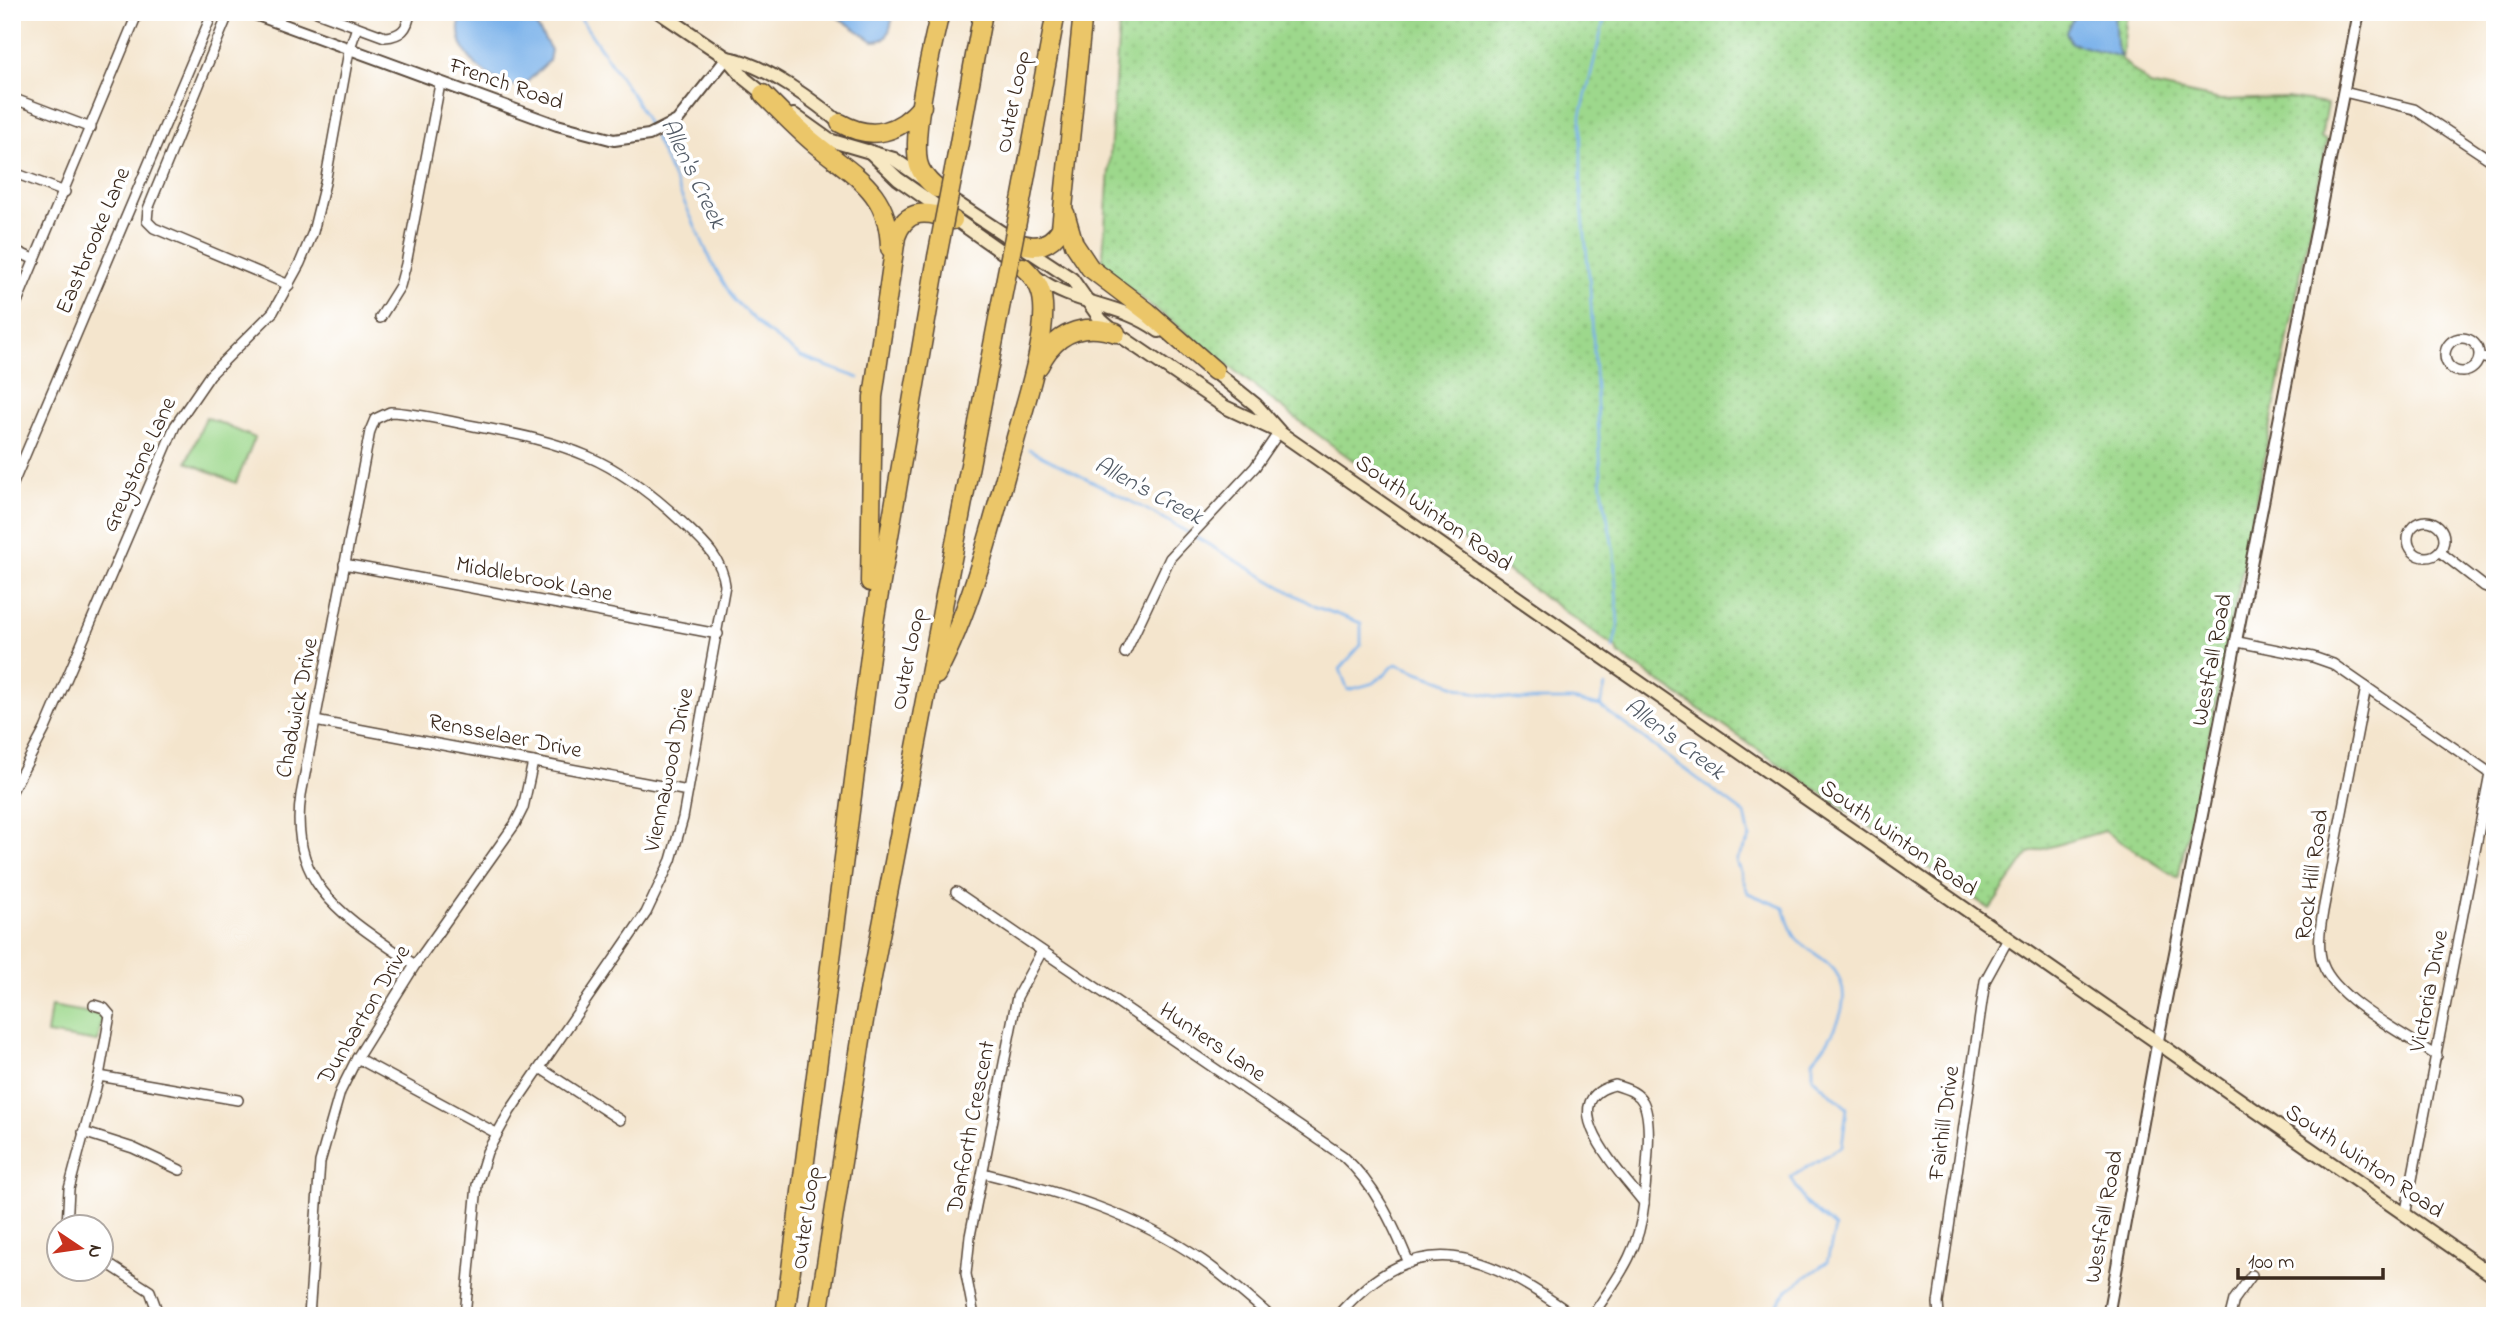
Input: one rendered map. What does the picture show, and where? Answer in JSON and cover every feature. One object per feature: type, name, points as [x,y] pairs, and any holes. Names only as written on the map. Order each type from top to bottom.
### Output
[{"type":"highway","points":[[936,188],[922,173],[918,161],[922,106],[940,12]]},
{"type":"highway","name":"Outer Loop","points":[[785,1316],[875,617],[937,257],[983,12]]},
{"type":"highway","name":"Outer Loop","points":[[818,1316],[858,1050],[1056,12]]},
{"type":"highway","points":[[1016,242],[1035,247],[1049,242],[1061,228],[1065,212],[1083,12]]},
{"type":"highway","points":[[763,94],[813,142],[857,175],[874,193],[890,229],[891,272]]},
{"type":"highway","points":[[840,123],[860,132],[886,132],[905,125],[922,106]]},
{"type":"highway","points":[[1065,212],[1074,244],[1087,265],[1148,312],[1215,372]]},
{"type":"highway","points":[[875,617],[869,581],[872,416],[879,346],[896,237],[906,219],[922,213],[953,220]]},
{"type":"highway","points":[[928,691],[949,652],[1028,392],[1043,303],[1038,283],[1023,267]]},
{"type":"highway","points":[[1028,392],[1043,358],[1059,337],[1086,328],[1116,333]]},
{"type":"main road","name":"South Winton Road","points":[[659,12],[727,58],[763,94],[829,140],[897,161],[1072,279],[1088,302],[1116,333],[1225,407],[1279,432],[2495,1278]]},
{"type":"main road","name":"South Winton Road","points":[[727,58],[757,68],[840,123],[898,179],[1058,292],[1135,315],[1256,405],[1279,432]]},
{"type":"street","name":"Eastbrooke Lane","points":[[12,314],[138,12]]},
{"type":"street","name":"Eastbrooke Lane","points":[[12,486],[213,12]]},
{"type":"street","points":[[229,12],[148,209],[147,221],[154,228],[289,285]]},
{"type":"street","name":"French Road","points":[[249,12],[440,84],[599,138],[614,140],[649,135],[670,126],[691,107],[727,58]]},
{"type":"street","points":[[317,12],[385,37],[396,37],[404,30],[410,12]]},
{"type":"street","name":"Westfall Road","points":[[2108,1316],[2157,1045],[2238,642],[2359,12]]},
{"type":"street","name":"Greystone Lane","points":[[12,791],[45,729],[174,426],[210,375],[272,312],[289,285],[313,232],[349,51],[357,27]]},
{"type":"street","points":[[380,317],[403,276],[440,84]]},
{"type":"street","points":[[2344,92],[2414,110],[2495,163]]},
{"type":"street","points":[[12,98],[91,128]]},
{"type":"street","name":"Eastbrooke Lane","points":[[12,172],[65,192]]},
{"type":"street","name":"Eastbrooke Lane","points":[[12,249],[35,260]]},
{"type":"street","points":[[2479,357],[2495,360]]},
{"type":"street","name":"Viennawood Drive","points":[[382,414],[402,412],[529,436],[584,452],[629,477],[660,501],[717,559],[725,585],[678,840],[652,903],[496,1133],[477,1185],[465,1316]]},
{"type":"street","name":"Chadwick Drive","points":[[382,414],[375,419],[370,431],[344,564],[299,808],[300,836],[309,870],[321,891],[337,908],[415,965]]},
{"type":"street","points":[[1125,653],[1170,558],[1203,526],[1255,467],[1279,432]]},
{"type":"street","points":[[2427,521],[2438,525],[2445,541],[2440,552],[2423,557],[2412,551],[2408,540],[2415,524],[2427,521]]},
{"type":"street","points":[[2440,552],[2484,586],[2495,590]]},
{"type":"street","name":"Middlebrook Lane","points":[[344,564],[718,634]]},
{"type":"street","points":[[2238,642],[2324,660],[2492,775]]},
{"type":"street","name":"Rock Hill Road","points":[[2366,687],[2323,911],[2320,933],[2322,961],[2337,988],[2437,1056]]},
{"type":"street","name":"Rensselaer Drive","points":[[315,721],[688,791]]},
{"type":"street","name":"Dunbarton Drive","points":[[309,1316],[325,1138],[340,1092],[357,1058],[415,965],[514,824],[523,808],[533,762]]},
{"type":"street","name":"Victoria Drive","points":[[2405,1216],[2492,775]]},
{"type":"street","name":"Hunters Lane","points":[[956,892],[1343,1157],[1361,1174],[1382,1205],[1409,1263]]},
{"type":"street","name":"Fairhill Drive","points":[[1939,1316],[1938,1303],[1985,981],[2007,941]]},
{"type":"street","name":"Danforth Crescent","points":[[974,1316],[966,1274],[967,1253],[1017,996],[1042,951]]},
{"type":"street","points":[[68,1212],[69,1189],[99,1076],[110,1015],[104,1008],[94,1005]]},
{"type":"street","points":[[357,1058],[496,1133]]},
{"type":"street","points":[[540,1068],[620,1120]]},
{"type":"street","points":[[99,1076],[238,1100]]},
{"type":"street","points":[[1592,1316],[1632,1257],[1638,1243],[1644,1203],[1647,1118],[1643,1102],[1632,1090],[1615,1085],[1603,1088],[1591,1097],[1587,1113],[1592,1133],[1644,1203]]},
{"type":"street","points":[[83,1132],[133,1148],[180,1170]]},
{"type":"street","points":[[983,1173],[1061,1192],[1129,1219],[1203,1261],[1270,1316]]},
{"type":"street","points":[[1337,1316],[1368,1283],[1409,1263],[1448,1256],[1487,1263],[1526,1282],[1574,1316]]},
{"type":"street","points":[[116,1269],[150,1291],[159,1316]]},
{"type":"street","points":[[2230,1316],[2234,1300],[2252,1275]]},
{"type":"green space","points":[[1120,12],[2127,12],[2122,60],[2150,85],[2221,100],[2287,98],[2327,104],[2321,138],[2327,140],[2214,713],[2178,878],[2104,831],[2029,853],[1990,909],[1619,654],[1616,648],[1313,431],[1102,269]]},
{"type":"green space","points":[[206,417],[255,438],[236,483],[187,462]]},
{"type":"green space","points":[[51,1006],[103,1015],[98,1042],[47,1034]]},
{"type":"water","points":[[462,12],[528,12],[551,50],[549,61],[522,87],[496,79],[484,72],[465,52],[460,40]]},
{"type":"water","points":[[830,12],[894,12],[886,36],[879,41],[873,41]]},
{"type":"water","points":[[2076,12],[2114,12],[2116,45],[2121,57],[2071,43],[2066,32]]},
{"type":"waterway","name":"Allen's Creek","points":[[576,12],[635,99],[651,130]]},
{"type":"waterway","points":[[1606,12],[1581,115],[1581,195],[1590,287],[1602,488],[1614,553],[1618,626],[1613,648]]},
{"type":"waterway","name":"Allen's Creek","points":[[654,136],[712,263],[734,300],[765,330],[801,357],[859,378]]},
{"type":"waterway","name":"Allen's Creek","points":[[1029,449],[1161,517],[1316,607],[1361,623],[1361,645],[1340,669],[1348,690],[1374,683],[1396,664],[1472,692],[1518,700],[1572,700],[1600,706],[1745,814],[1750,838],[1736,861],[1748,893],[1784,908],[1795,936],[1835,971],[1843,994],[1843,1006],[1834,1030],[1813,1060],[1813,1078],[1847,1108],[1842,1146],[1791,1177],[1804,1202],[1835,1228],[1827,1262],[1789,1289],[1768,1316]]},
{"type":"waterway","points":[[1600,706],[1605,686]]}]
